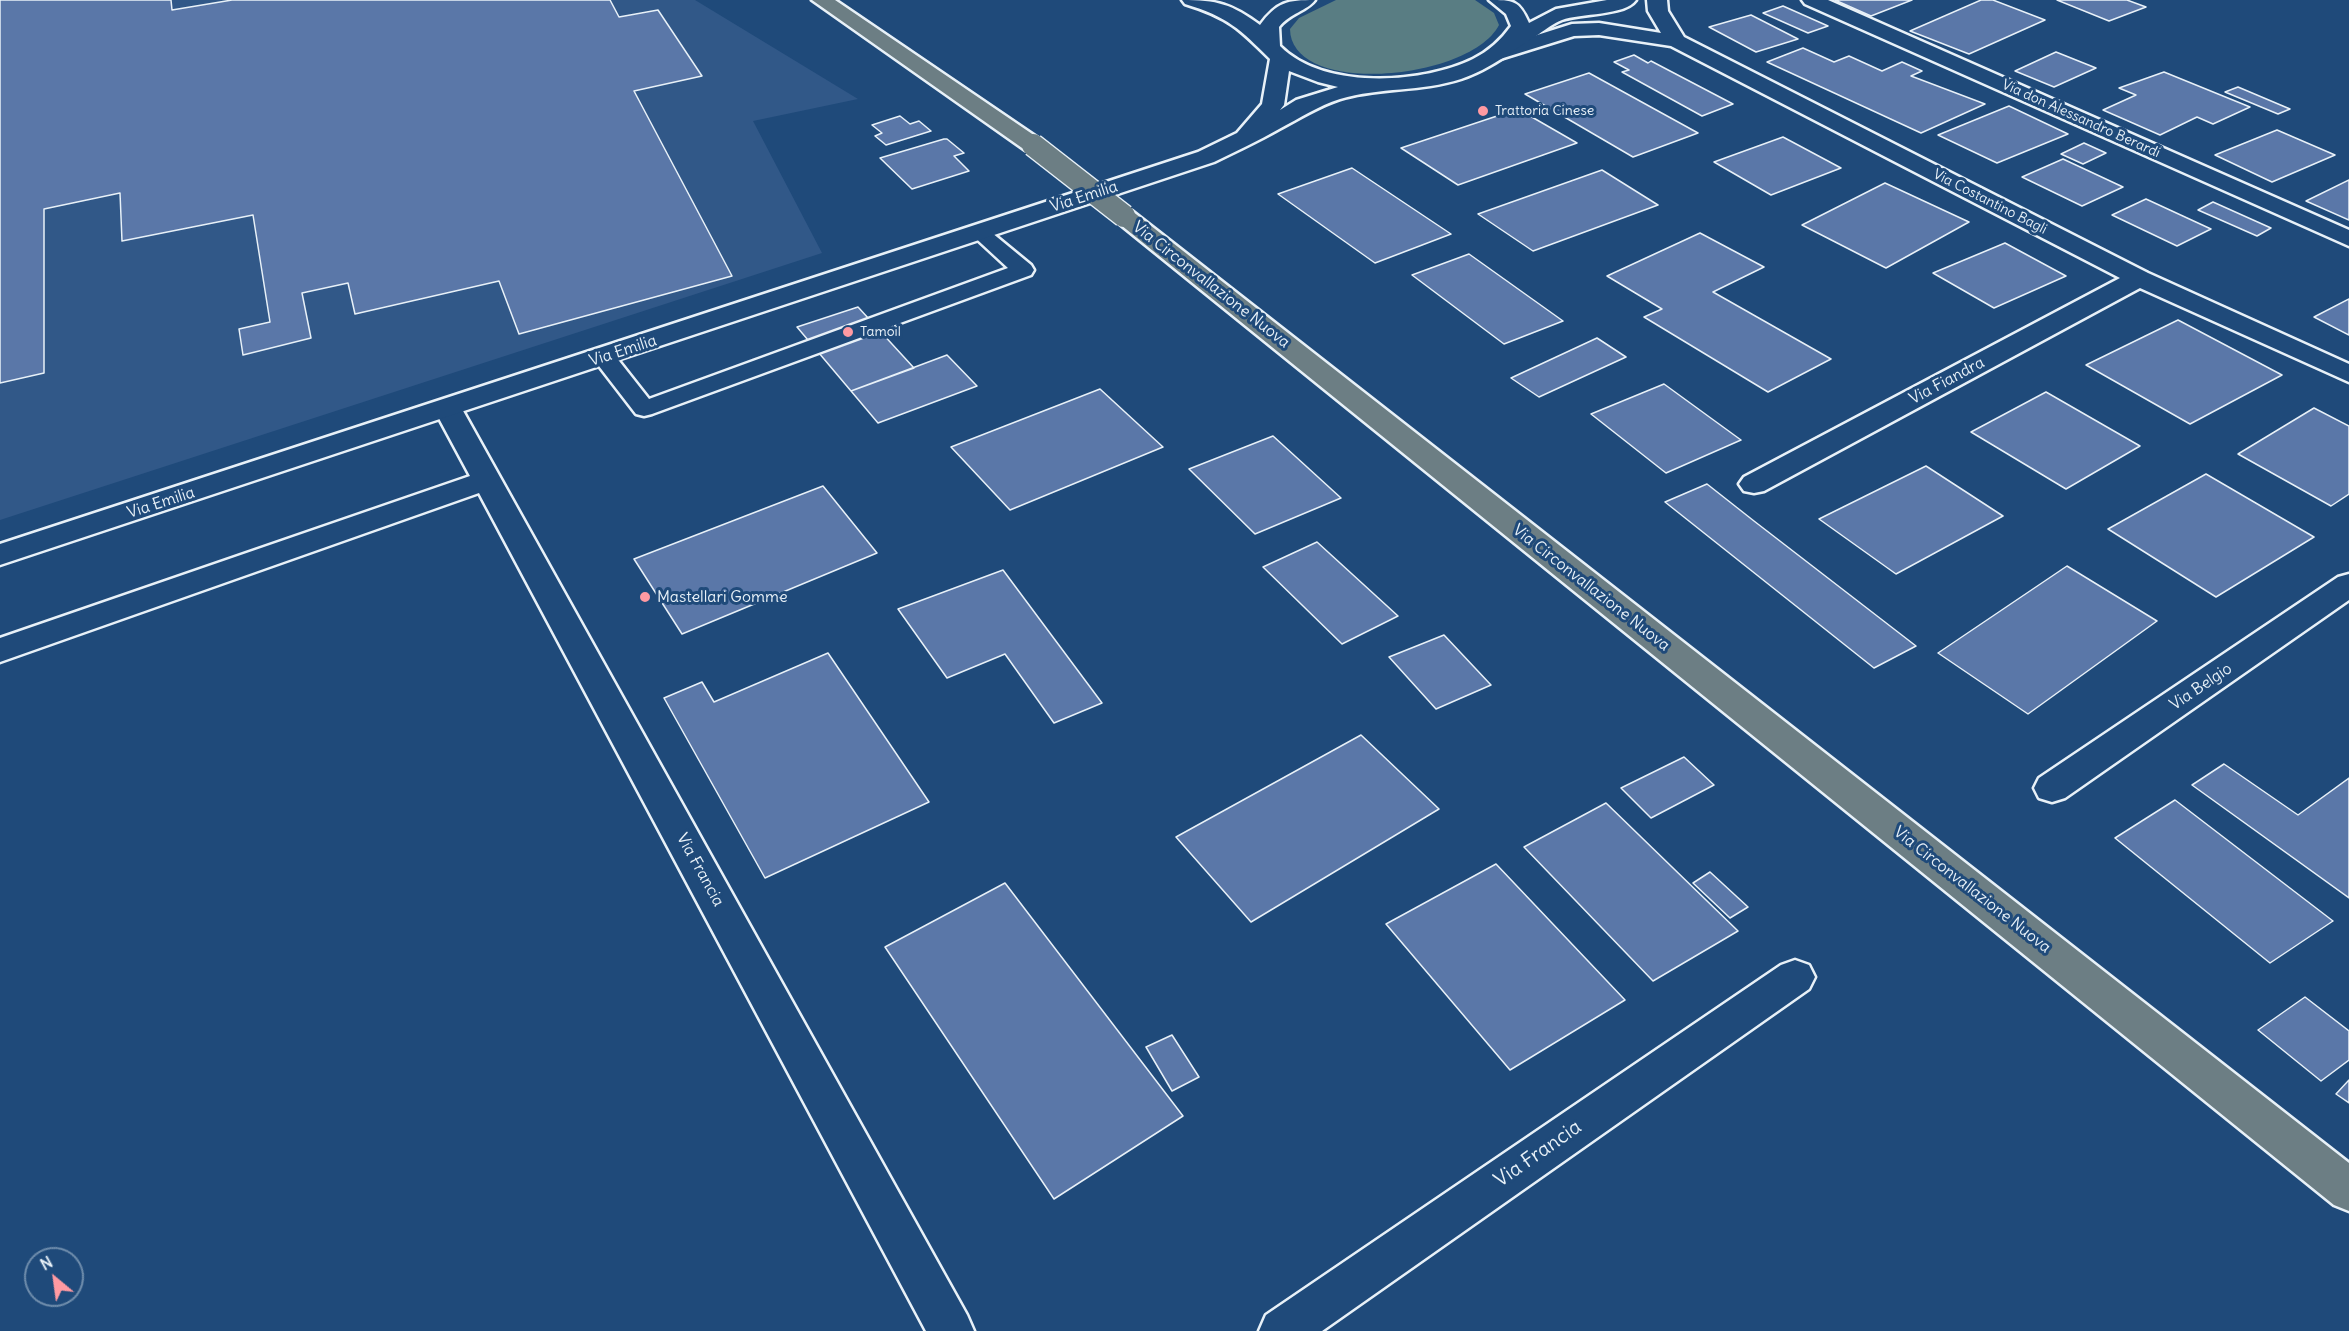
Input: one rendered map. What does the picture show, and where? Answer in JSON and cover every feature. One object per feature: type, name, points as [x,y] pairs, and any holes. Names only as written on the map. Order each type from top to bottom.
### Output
[{"type":"main road","name":"Via Circonvallazione Nuova","points":[[822,0],[1033,146],[1124,216],[2349,1190]]},
{"type":"street","points":[[1192,0],[1224,9],[1250,26],[1275,50],[1303,71],[1335,80],[1372,85],[1439,78],[1473,67],[1556,15],[1608,6],[1626,0]]},
{"type":"street","name":"Via Emilia","points":[[1243,139],[1273,105],[1275,50],[1269,27],[1280,13],[1305,0]]},
{"type":"street","points":[[1499,0],[1514,11],[1521,26],[1507,47]]},
{"type":"street","points":[[1657,0],[1658,11],[1676,41]]},
{"type":"street","name":"Via don Alessandro Berardi","points":[[1812,0],[2349,239]]},
{"type":"street","points":[[1507,47],[1572,30],[1599,29],[1676,41]]},
{"type":"street","name":"Via Costantino Bagli","points":[[1676,41],[2139,278],[2349,374]]},
{"type":"street","name":"Via Emilia","points":[[0,555],[1206,157],[1274,124],[1304,105],[1334,94],[1372,85]]},
{"type":"street","name":"Via Fiandra","points":[[1754,484],[2139,278]]},
{"type":"street","name":"Via Francia","points":[[448,409],[951,1331]]},
{"type":"street","points":[[0,650],[486,480]]},
{"type":"street","name":"Via Belgio","points":[[2052,788],[2349,585]]},
{"type":"street","name":"Via Francia","points":[[1282,1331],[1795,977]]},
{"type":"lane","points":[[604,357],[644,409],[1023,270],[979,232]]},
{"type":"shaded area","points":[[0,0],[695,0],[858,99],[753,121],[822,253],[0,520]]},
{"type":"green space","points":[[1336,0],[1475,0],[1494,13],[1499,25],[1482,44],[1455,59],[1421,69],[1384,73],[1349,73],[1319,65],[1298,51],[1290,29],[1299,18]]},
{"type":"building","points":[[0,0],[171,0],[172,10],[232,0],[610,0],[619,17],[658,10],[702,76],[634,91],[732,276],[519,334],[499,281],[355,314],[348,283],[302,293],[311,338],[243,355],[239,329],[270,322],[253,215],[122,241],[120,193],[44,209],[44,373],[0,383]]},
{"type":"building","points":[[1835,0],[1912,0],[1871,16]]},
{"type":"building","points":[[1981,0],[1993,0],[2045,20],[1969,54],[1910,31]]},
{"type":"building","points":[[2057,0],[2127,0],[2146,7],[2109,21]]},
{"type":"building","points":[[1783,6],[1828,26],[1808,33],[1763,13]]},
{"type":"building","points":[[1751,15],[1798,39],[1756,52],[1709,27]]},
{"type":"building","points":[[1803,48],[1834,62],[1849,56],[1882,71],[1902,62],[1922,71],[1911,76],[1985,104],[1921,133],[1767,62]]},
{"type":"building","points":[[2056,52],[2096,68],[2054,87],[2015,71]]},
{"type":"building","points":[[1634,55],[1648,63],[1651,61],[1733,104],[1702,116],[1622,72],[1629,70],[1614,62]]},
{"type":"building","points":[[2164,72],[2250,107],[2213,124],[2197,117],[2160,135],[2103,110],[2136,95],[2119,88]]},
{"type":"building","points":[[1589,73],[1698,133],[1633,157],[1525,94]]},
{"type":"building","points":[[2238,87],[2290,109],[2278,114],[2225,92]]},
{"type":"building","points":[[2009,106],[2068,134],[1997,163],[1938,135]]},
{"type":"building","points":[[1518,109],[1577,143],[1458,185],[1401,148]]},
{"type":"building","points":[[900,116],[910,124],[919,121],[931,131],[886,145],[875,136],[882,133],[872,125]]},
{"type":"building","points":[[2277,130],[2335,155],[2272,182],[2215,155]]},
{"type":"building","points":[[1783,137],[1841,168],[1771,195],[1714,162]]},
{"type":"building","points":[[944,139],[964,153],[954,156],[969,171],[912,189],[880,158]]},
{"type":"building","points":[[2084,143],[2106,153],[2083,164],[2061,154]]},
{"type":"building","points":[[2063,159],[2123,187],[2082,206],[2022,177]]},
{"type":"building","points":[[1352,168],[1451,234],[1375,263],[1278,194]]},
{"type":"building","points":[[1602,170],[1658,205],[1533,251],[1478,214]]},
{"type":"building","points":[[2349,180],[2349,220],[2306,201]]},
{"type":"building","points":[[1885,183],[1969,222],[1886,268],[1802,225]]},
{"type":"building","points":[[2146,199],[2211,229],[2177,246],[2112,215]]},
{"type":"building","points":[[2213,202],[2271,228],[2257,236],[2198,210]]},
{"type":"building","points":[[1700,233],[1764,267],[1713,292],[1831,359],[1768,392],[1644,317],[1662,309],[1607,276]]},
{"type":"building","points":[[2005,243],[2066,276],[1994,308],[1933,273]]},
{"type":"building","points":[[1469,254],[1563,321],[1504,344],[1412,275]]},
{"type":"building","points":[[2349,299],[2349,335],[2314,317]]},
{"type":"building","points":[[858,307],[914,368],[851,391],[797,327]]},
{"type":"building","points":[[2178,320],[2282,375],[2190,424],[2086,365]]},
{"type":"building","points":[[1597,338],[1626,357],[1539,397],[1511,378]]},
{"type":"building","points":[[947,355],[977,386],[878,423],[851,391]]},
{"type":"building","points":[[1664,384],[1741,440],[1666,473],[1591,414]]},
{"type":"building","points":[[1100,389],[1163,447],[1010,510],[951,447]]},
{"type":"building","points":[[2046,392],[2140,446],[2066,489],[1971,432]]},
{"type":"building","points":[[2314,408],[2349,426],[2349,494],[2331,506],[2238,454]]},
{"type":"building","points":[[1273,436],[1341,498],[1255,534],[1189,469]]},
{"type":"building","points":[[1926,466],[2003,516],[1896,574],[1819,519]]},
{"type":"building","points":[[2206,474],[2314,537],[2216,597],[2108,529]]},
{"type":"building","points":[[1707,484],[1916,646],[1874,668],[1665,502]]},
{"type":"building","points":[[823,486],[877,553],[682,634],[634,559]]},
{"type":"building","points":[[1317,542],[1398,616],[1342,644],[1263,567]]},
{"type":"building","points":[[2067,566],[2157,621],[2028,714],[1938,653]]},
{"type":"building","points":[[1003,570],[1102,703],[1054,723],[1005,654],[947,678],[898,609]]},
{"type":"building","points":[[1444,635],[1491,685],[1436,709],[1389,657]]},
{"type":"building","points":[[828,653],[929,802],[765,878],[664,698],[702,682],[714,702]]},
{"type":"building","points":[[1361,735],[1439,809],[1251,922],[1176,837]]},
{"type":"building","points":[[1684,757],[1714,785],[1651,818],[1621,788]]},
{"type":"building","points":[[2224,764],[2298,815],[2349,778],[2349,898],[2192,785]]},
{"type":"building","points":[[2175,800],[2333,921],[2270,963],[2115,838]]},
{"type":"building","points":[[1606,803],[1738,931],[1653,981],[1524,847]]},
{"type":"building","points":[[1496,864],[1625,1000],[1510,1070],[1386,924]]},
{"type":"building","points":[[1710,872],[1748,907],[1730,918],[1693,883]]},
{"type":"building","points":[[1005,883],[1183,1116],[1054,1199],[885,947]]},
{"type":"building","points":[[2305,997],[2349,1031],[2349,1060],[2321,1081],[2258,1030]]},
{"type":"building","points":[[1172,1035],[1199,1077],[1172,1091],[1146,1047]]},
{"type":"building","points":[[2349,1080],[2349,1103],[2336,1094]]},
{"type":"place","name":"Trattoria Cinese","points":[[1483,111]]},
{"type":"place","name":"Tamoil","points":[[848,332]]},
{"type":"place","name":"Mastellari Gomme","points":[[645,597]]}]
